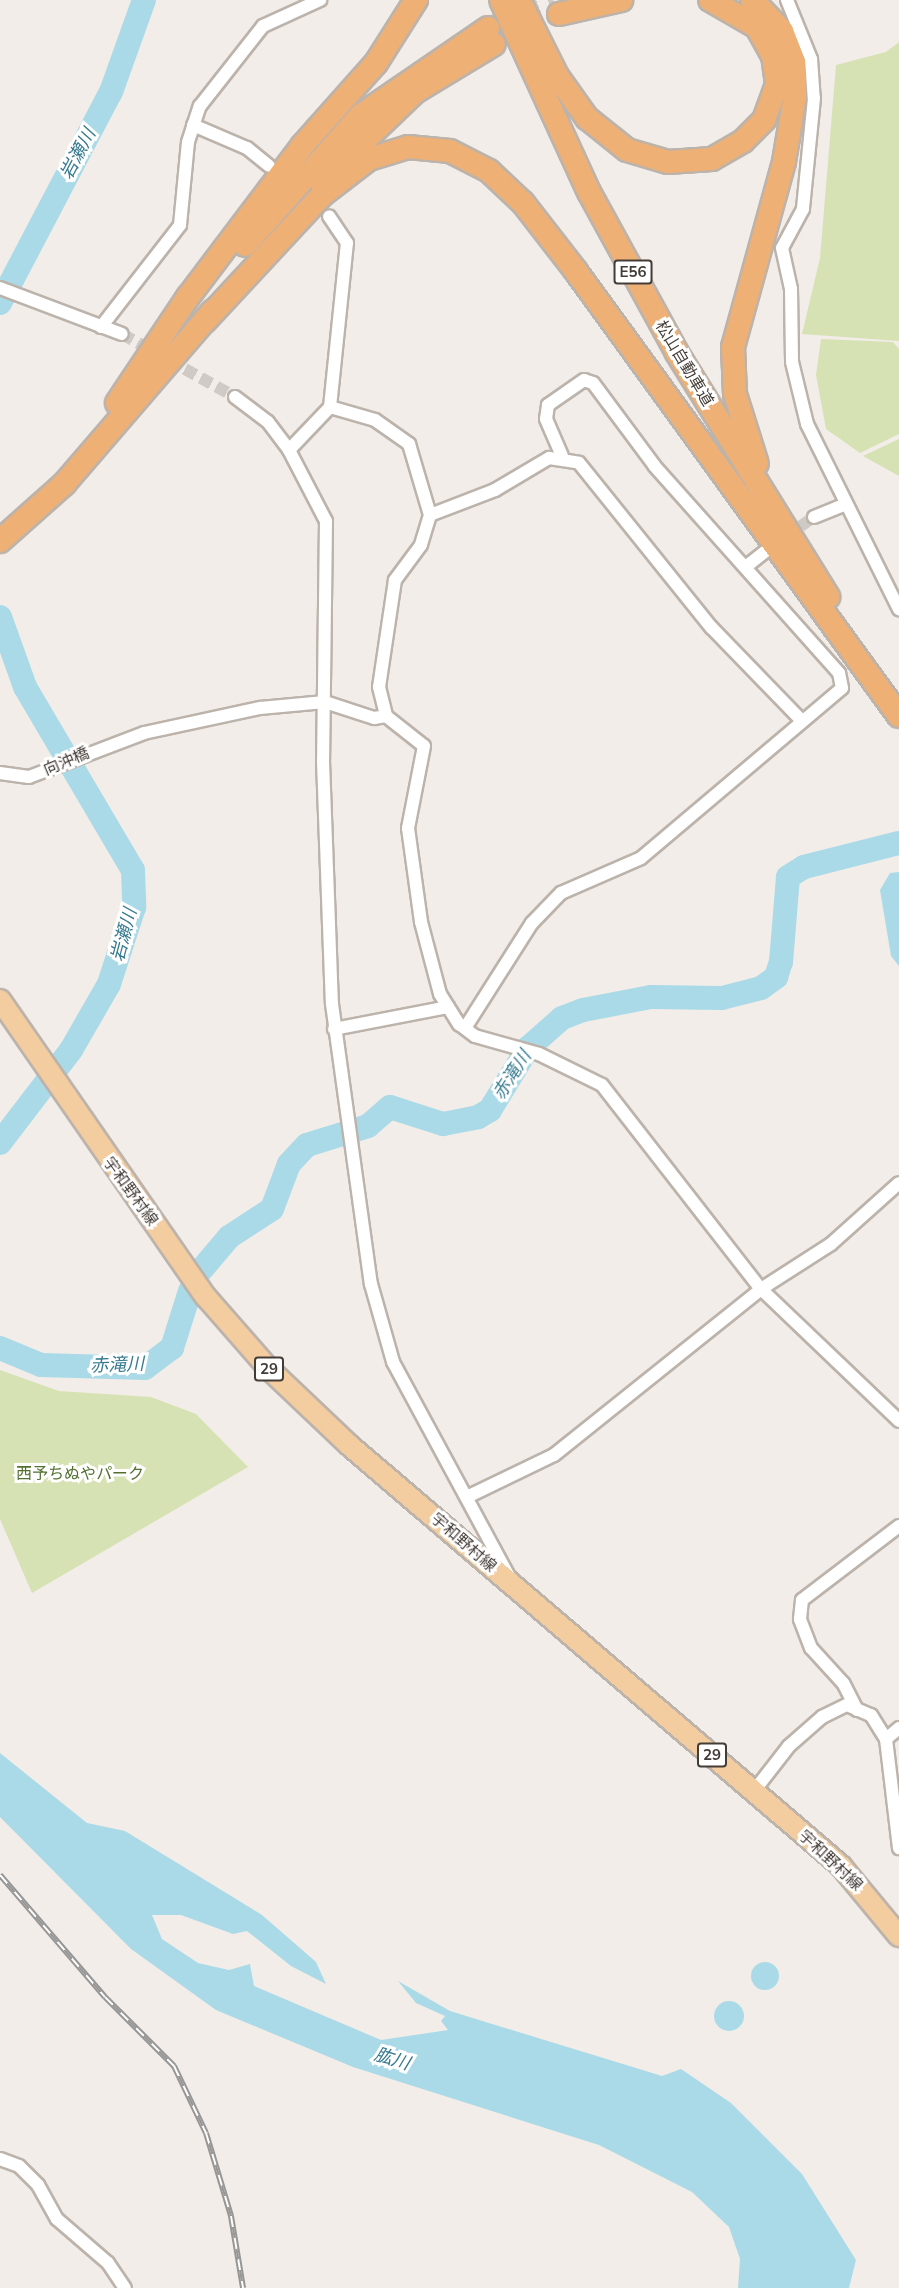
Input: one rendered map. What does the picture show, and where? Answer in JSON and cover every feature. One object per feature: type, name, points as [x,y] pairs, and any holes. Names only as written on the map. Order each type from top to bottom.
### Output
[{"type":"highway","points":[[131,383],[188,297],[302,146],[376,63],[416,0]]},
{"type":"highway","name":"松山自動車道","points":[[501,0],[589,192],[677,353],[899,710]]},
{"type":"highway","points":[[519,0],[557,76],[587,118],[627,150],[668,162],[712,159],[743,141],[764,120],[777,84],[773,56],[757,27],[710,0]]},
{"type":"highway","points":[[556,5],[621,0]]},
{"type":"highway","points":[[752,0],[782,31],[794,62],[795,96],[784,162],[733,347],[735,394],[773,507]]},
{"type":"highway","points":[[0,526],[46,495],[131,383],[263,223],[361,115],[491,36],[415,92],[358,143],[286,218],[204,321]]},
{"type":"highway","points":[[0,541],[46,495],[322,195],[369,159],[408,147],[450,151],[489,171],[523,203],[575,270],[899,717]]},
{"type":"main road","name":"宇和野村線","points":[[0,1000],[71,1109],[206,1297],[269,1369],[514,1586],[841,1866],[899,1936]]},
{"type":"street","points":[[101,327],[180,225],[193,125],[200,106],[262,26],[320,0]]},
{"type":"street","points":[[787,0],[811,59],[814,99],[803,209],[782,248],[791,289],[792,362],[807,424],[843,505],[899,609]]},
{"type":"street","points":[[193,125],[247,147],[269,166]]},
{"type":"street","points":[[289,450],[330,408],[347,243],[329,216]]},
{"type":"street","points":[[0,288],[42,306],[122,334]]},
{"type":"street","points":[[465,1028],[532,922],[561,893],[641,858],[802,721],[838,694],[839,673],[748,565],[654,465],[593,383],[584,380],[548,405],[546,418],[562,456],[579,463],[711,627],[802,721]]},
{"type":"street","points":[[235,397],[268,422],[289,450],[326,521],[325,702],[334,1029],[345,1126],[371,1284],[393,1362],[447,1468],[469,1496],[514,1586]]},
{"type":"street","points":[[330,408],[375,420],[409,444],[430,515],[421,545],[395,580],[379,687],[386,716],[424,746],[408,828],[434,976],[448,1007],[465,1028],[494,1044],[539,1054],[602,1085],[761,1288],[899,1420]]},
{"type":"street","points":[[430,515],[562,456]]},
{"type":"street","points":[[814,517],[843,505]]},
{"type":"street","points":[[748,565],[766,551]]},
{"type":"street","points":[[325,702],[374,718],[386,716]]},
{"type":"street","name":"向沖橋","points":[[0,773],[35,774],[96,748],[260,708],[325,702]]},
{"type":"street","points":[[334,1029],[448,1007]]},
{"type":"street","points":[[469,1496],[554,1455],[761,1288],[831,1244],[899,1183]]},
{"type":"street","points":[[857,1710],[843,1683],[811,1647],[800,1619],[802,1600],[899,1526]]},
{"type":"street","points":[[754,1791],[776,1759],[822,1717],[847,1706],[871,1715],[886,1739],[899,1848]]},
{"type":"street","points":[[886,1739],[899,1728]]},
{"type":"street","points":[[0,2159],[20,2166],[57,2220],[108,2263],[124,2288]]},
{"type":"green space","points":[[899,42],[899,341],[802,334],[820,258],[836,65],[886,52]]},
{"type":"green space","points":[[821,339],[893,342],[899,349],[899,434],[860,453],[826,429],[816,375]]},
{"type":"green space","points":[[899,439],[899,476],[863,456]]},
{"type":"green space","name":"西予ちぬやパーク","points":[[0,1370],[59,1391],[151,1397],[196,1414],[248,1467],[32,1593],[0,1519]]},
{"type":"water","points":[[899,872],[899,966],[891,956],[880,890],[890,873]]},
{"type":"water","name":"肱川","points":[[0,1753],[87,1823],[125,1831],[262,1915],[316,1962],[326,1984],[291,1966],[247,1931],[233,1934],[181,1915],[152,1915],[162,1939],[198,1963],[229,1970],[250,1964],[254,1986],[381,2040],[448,2030],[441,2021],[445,2016],[416,2003],[398,1981],[450,2011],[662,2076],[681,2069],[731,2103],[802,2174],[856,2260],[849,2288],[738,2288],[740,2259],[729,2227],[692,2192],[599,2145],[353,2067],[216,2010],[131,1949],[0,1817]]},
{"type":"water","points":[[765,1962],[775,1966],[779,1976],[775,1986],[765,1990],[755,1986],[751,1976],[755,1966]]},
{"type":"water","points":[[729,2001],[740,2005],[744,2016],[740,2027],[729,2031],[718,2027],[714,2016],[718,2005]]},
{"type":"waterway","name":"岩瀬川","points":[[0,303],[111,92],[144,0]]},
{"type":"waterway","name":"岩瀬川","points":[[0,617],[25,687],[133,870],[134,907],[109,984],[71,1050],[0,1143]]},
{"type":"waterway","name":"赤滝川","points":[[202,1269],[229,1237],[272,1209],[289,1164],[307,1145],[368,1126],[390,1107],[443,1124],[478,1117],[490,1110],[528,1048],[562,1018],[583,1010],[651,997],[722,998],[761,988],[776,977],[781,962],[788,877],[804,867],[899,843]]},
{"type":"waterway","name":"赤滝川","points":[[0,1348],[41,1365],[145,1368],[172,1348],[190,1291]]},
{"type":"tunnel","points":[[488,28],[554,1]]},
{"type":"tunnel","points":[[122,334],[235,397]]},
{"type":"tunnel","points":[[786,537],[814,517]]},
{"type":"railway","points":[[0,1875],[105,1997],[174,2066],[206,2133],[231,2216],[243,2288]]}]
